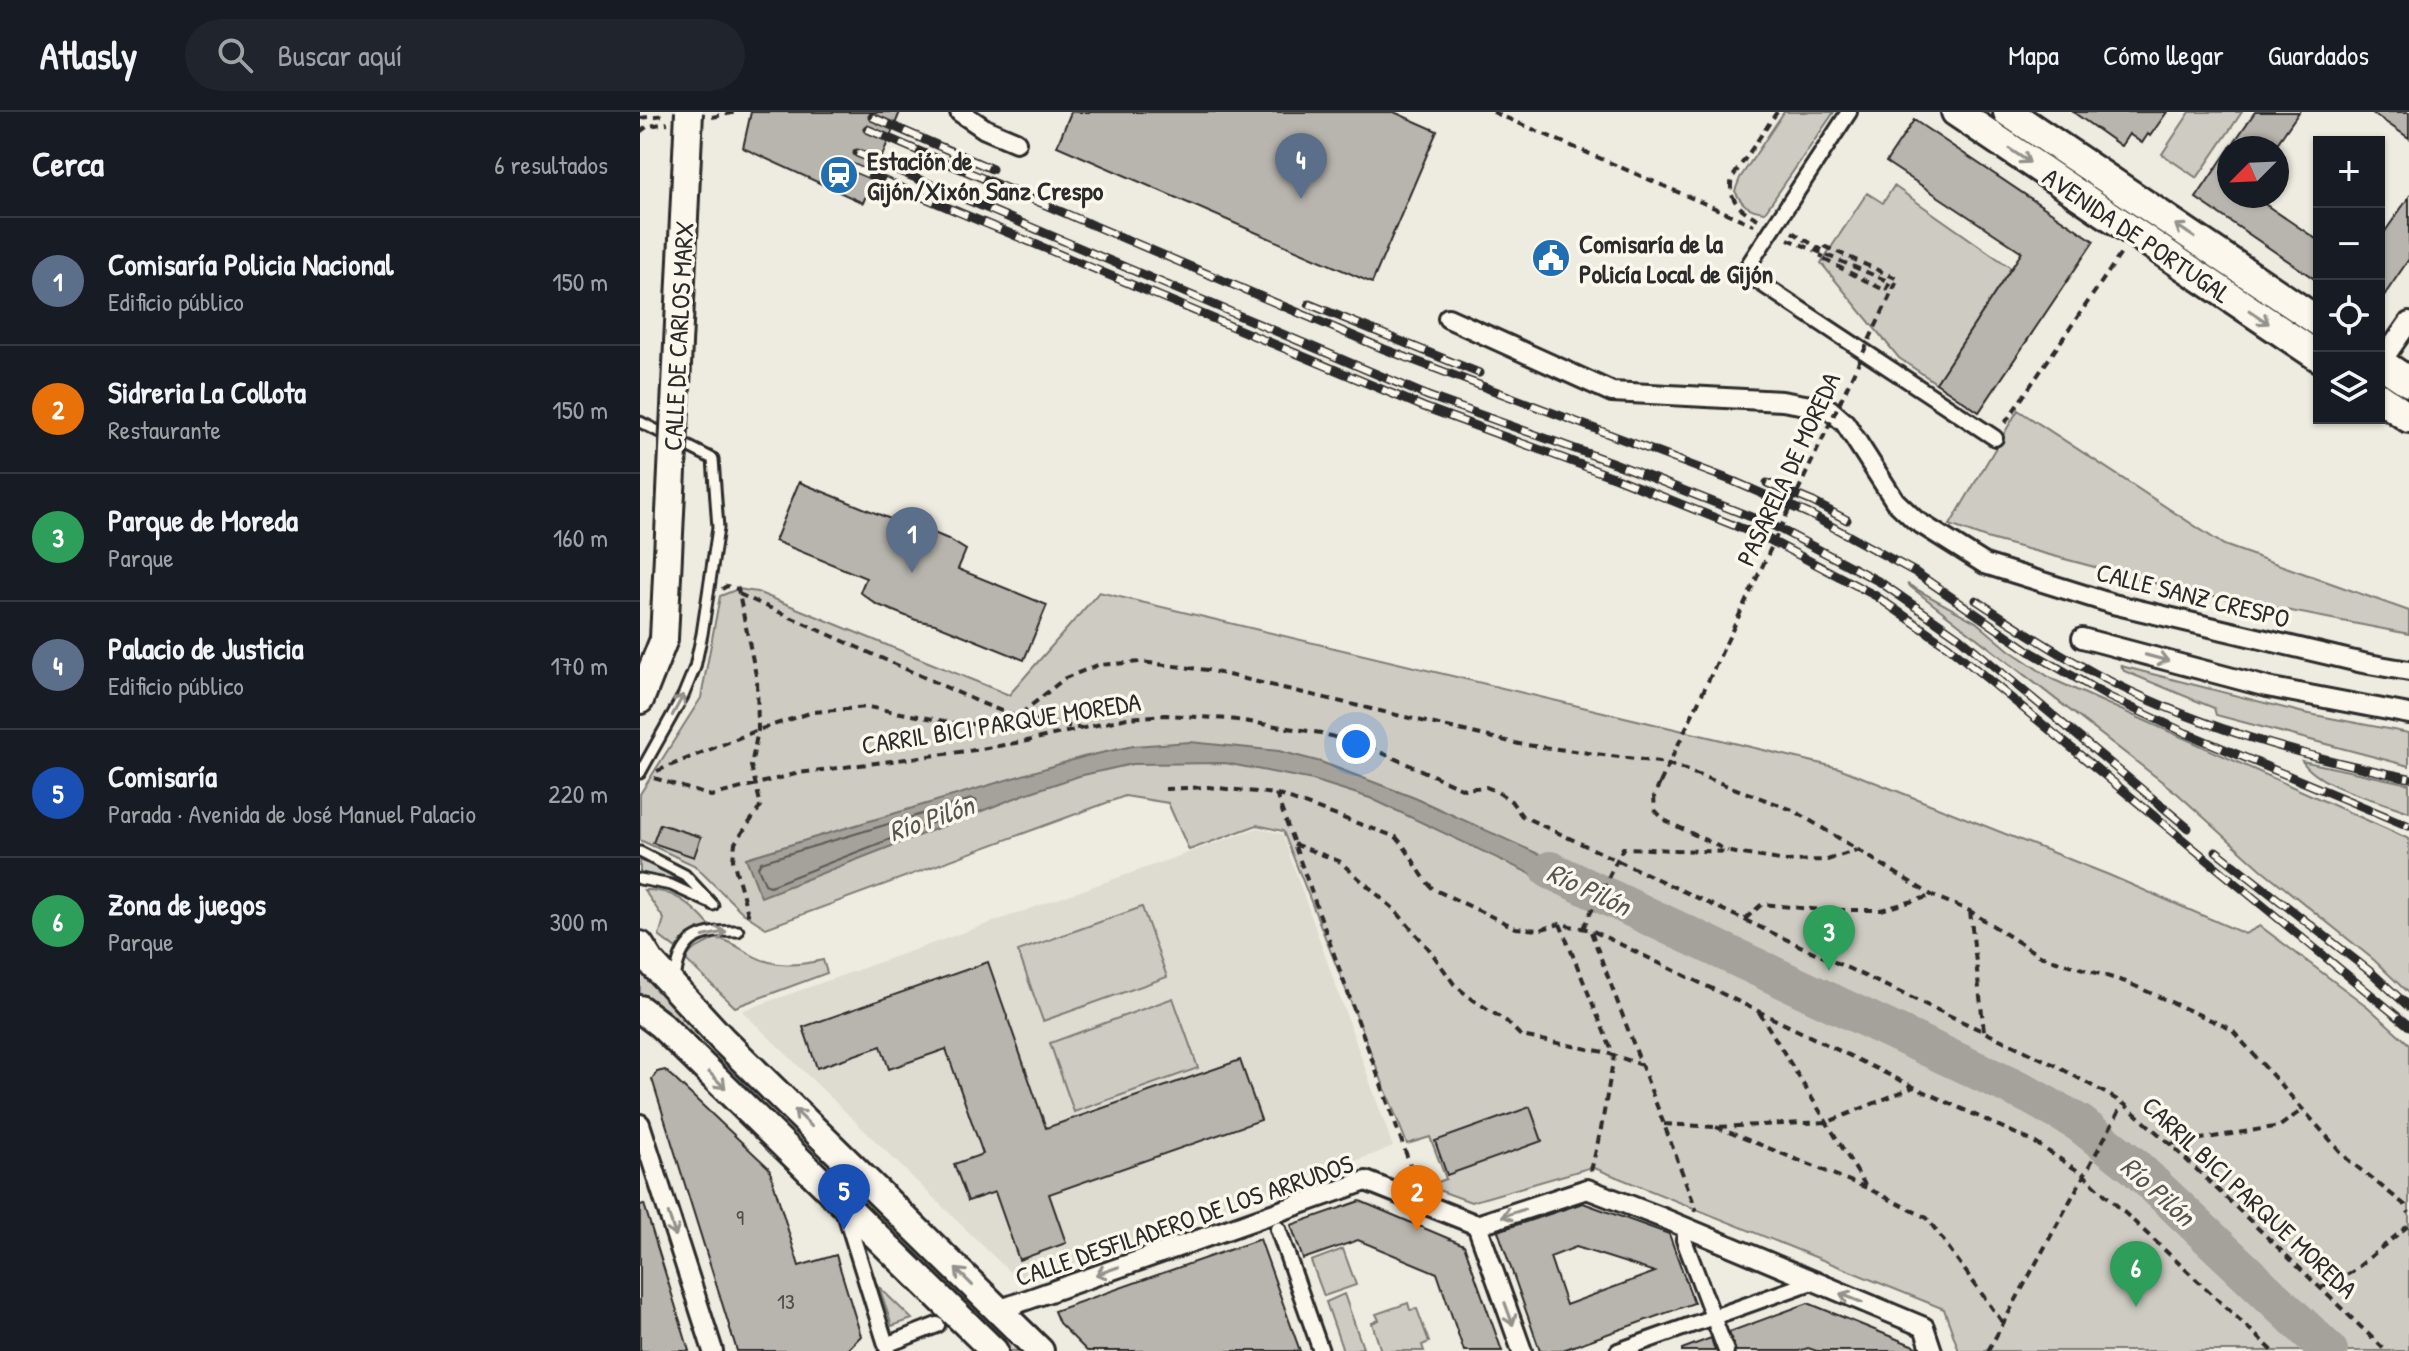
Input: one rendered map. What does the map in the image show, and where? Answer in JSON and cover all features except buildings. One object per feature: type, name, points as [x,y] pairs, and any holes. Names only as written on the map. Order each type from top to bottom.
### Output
[{"type":"main road","name":"AVENIDA DE PORTUGAL","points":[[1956,112],[2313,353]]},
{"type":"main road","name":"AVENIDA DE PORTUGAL","points":[[2008,112],[2313,318]]},
{"type":"main road","name":"CALLE DE CARLOS MARX","points":[[640,700],[664,639],[680,113]]},
{"type":"main road","points":[[2385,367],[2409,382]]},
{"type":"main road","points":[[2385,401],[2409,418]]},
{"type":"main road","points":[[640,945],[650,961],[723,1040],[1040,1351]]},
{"type":"main road","points":[[640,1009],[661,1025],[994,1351]]},
{"type":"street","points":[[960,112],[985,129],[1016,142]]},
{"type":"street","points":[[1849,112],[1744,272],[1995,438]]},
{"type":"street","name":"CALLE SANZ CRESPO","points":[[1448,318],[1612,392],[1782,401],[1829,409],[1845,423],[1895,501],[1915,520],[1985,564],[2113,604],[2409,671]]},
{"type":"street","points":[[2385,355],[2409,322]]},
{"type":"street","points":[[2082,638],[2267,687],[2409,714]]},
{"type":"street","points":[[640,1124],[713,1351]]},
{"type":"street","name":"CALLE DESFILADERO DE LOS ARRUDOS","points":[[998,1310],[1366,1181],[1477,1225]]},
{"type":"street","points":[[1522,1351],[1477,1225],[1587,1189],[1924,1327],[1932,1351]]},
{"type":"street","points":[[842,1205],[887,1348],[937,1325]]},
{"type":"street","points":[[1278,1229],[1321,1351]]},
{"type":"street","points":[[1686,1229],[1684,1240],[1726,1351]]},
{"type":"street","points":[[1618,1351],[1812,1282]]},
{"type":"lane","points":[[640,422],[713,459],[718,528],[695,667],[643,775]]},
{"type":"lane","points":[[640,852],[685,875],[713,905],[671,885],[640,879]]},
{"type":"lane","points":[[674,988],[677,959],[687,943],[717,931],[738,931]]},
{"type":"path","points":[[1493,112],[1714,210]]},
{"type":"path","points":[[1735,202],[1729,189],[1732,178],[1777,112]]},
{"type":"path","points":[[640,118],[680,113]]},
{"type":"path","name":"PASARELA DE MOREDA","points":[[1730,852],[1664,820],[1655,810],[1654,796],[1898,279],[1826,247],[1821,258],[1886,291],[1890,282],[1835,257]]},
{"type":"path","points":[[1995,438],[2122,252]]},
{"type":"path","points":[[717,591],[727,586],[738,589],[757,680],[758,730],[751,766],[761,806],[735,843],[733,860],[750,921]]},
{"type":"path","points":[[739,594],[1017,717],[1082,729]]},
{"type":"path","points":[[643,775],[813,712],[868,707],[961,724],[981,724],[1017,717],[1065,678],[1098,665],[1141,662],[1207,670],[1519,744],[1666,763],[1793,810],[1933,896],[1970,911],[2040,956],[2126,982],[2231,1029],[2347,1159],[2405,1205],[2409,1213]]},
{"type":"path","name":"CARRIL BICI PARQUE MOREDA","points":[[643,775],[711,796],[799,773],[988,748],[1127,718],[1166,715],[1230,719],[1321,733],[1373,749],[1464,789],[1486,787],[1496,791],[1511,801],[1522,816],[1984,1031],[2053,1064],[2123,1103],[2322,1287],[2386,1351]]},
{"type":"path","points":[[1165,789],[1208,787],[1276,794],[1396,837],[1410,852],[1423,879],[1433,889],[1516,928],[1538,930],[1560,924],[1591,930],[2034,1142],[2083,1174],[2273,1351]]},
{"type":"path","points":[[1276,794],[1418,1187]]},
{"type":"path","points":[[1294,844],[1339,861],[1394,909],[1454,984],[1506,1021],[1521,1036],[1642,1065]]},
{"type":"path","name":"PASARELA DE MOREDA","points":[[1617,860],[1623,848],[1730,852],[1786,861],[1827,860],[1859,850]]},
{"type":"path","points":[[1583,928],[1617,860]]},
{"type":"path","points":[[1745,919],[1762,904],[1821,910],[1881,910],[1933,896]]},
{"type":"path","points":[[1970,911],[1984,1031]]},
{"type":"path","points":[[1560,924],[1614,1056],[1587,1189]]},
{"type":"path","points":[[1591,930],[1696,1209],[1686,1229]]},
{"type":"path","points":[[1757,1010],[1867,1188]]},
{"type":"path","points":[[1664,1124],[1716,1127],[1828,1122],[1914,1087]]},
{"type":"path","points":[[1988,1351],[2123,1103]]},
{"type":"path","points":[[2170,1144],[2280,1126],[2303,1110]]},
{"type":"path","points":[[1716,1127],[1867,1188],[1927,1218],[2003,1323]]},
{"type":"path","points":[[2322,1287],[2352,1272],[2409,1225]]},
{"type":"shaded area","points":[[1784,112],[1834,112],[1765,212],[1754,210],[1743,203],[1735,191],[1740,178]]},
{"type":"shaded area","points":[[2190,112],[2242,112],[2226,136],[2217,136],[2217,149],[2197,178],[2162,154]]},
{"type":"shaded area","points":[[1894,186],[2011,268],[1936,383],[1899,358],[1821,263],[1867,193],[1883,203]]},
{"type":"shaded area","points":[[2018,410],[2224,545],[2409,611],[2409,634],[2173,588],[1986,538],[1950,525]]},
{"type":"shaded area","points":[[1907,584],[1976,622],[2009,650],[2052,679],[2409,839],[2409,994],[2374,960],[2261,869],[2178,794]]},
{"type":"shaded area","points":[[738,589],[757,592],[1009,695],[1099,592],[1839,768],[2109,875],[2245,934],[2260,926],[2368,1007],[2409,1044],[2409,1351],[1959,1351],[1944,1309],[1592,1167],[1471,1202],[1427,1186],[1446,1179],[1430,1137],[1407,1144],[1283,831],[1257,825],[1189,850],[1168,803],[1125,796],[766,928],[743,913],[694,865],[640,840],[640,794],[701,698],[720,596]]},
{"type":"shaded area","points":[[2121,666],[2304,713],[2409,733],[2409,766],[2216,715],[2214,708],[2124,671]]},
{"type":"shaded area","points":[[2302,761],[2409,784],[2409,812],[2336,786],[2311,771]]},
{"type":"shaded area","points":[[1258,828],[1282,834],[1393,1147],[1021,1283],[742,1011]]},
{"type":"shaded area","points":[[640,860],[666,872],[681,883],[640,872]]},
{"type":"shaded area","points":[[644,890],[664,892],[681,899],[710,926],[683,940],[676,949],[659,936],[664,919]]},
{"type":"shaded area","points":[[1142,907],[1167,977],[1043,1021],[1018,951]]},
{"type":"shaded area","points":[[716,938],[730,942],[759,959],[777,964],[823,960],[827,973],[735,1007],[685,959],[693,950]]},
{"type":"shaded area","points":[[640,969],[672,1005],[1028,1351],[1005,1351],[640,998]]},
{"type":"shaded area","points":[[1173,998],[1198,1068],[1074,1112],[1050,1043]]},
{"type":"shaded area","points":[[1343,1249],[1356,1285],[1324,1296],[1311,1261]]},
{"type":"shaded area","points":[[879,1287],[912,1319],[892,1326]]},
{"type":"shaded area","points":[[1344,1294],[1363,1348],[1343,1351],[1326,1302]]},
{"type":"shaded area","points":[[1408,1303],[1410,1310],[1417,1309],[1429,1342],[1422,1345],[1424,1351],[1381,1351],[1372,1323],[1379,1320],[1376,1314]]},
{"type":"water","points":[[1190,742],[1279,751],[1321,762],[1415,798],[1600,882],[1590,902],[1370,798],[1313,780],[1225,763],[1132,764],[1079,776],[761,897],[746,858],[1083,757],[1133,746]]},
{"type":"waterway","name":"Río Pilón","points":[[1550,870],[2029,1095],[2079,1123],[2134,1166],[2329,1351]]},
{"type":"railway","points":[[872,117],[992,169]]},
{"type":"railway","points":[[867,129],[1384,349],[1733,481],[1809,514],[1915,572],[2031,652],[2107,696],[2186,733],[2409,826]]},
{"type":"railway","points":[[857,153],[1428,396],[1614,463],[1774,526],[1880,582],[1959,637],[2188,828]]},
{"type":"railway","points":[[851,167],[1424,407],[1611,476],[1768,539],[1876,596],[1949,647],[2409,1026]]},
{"type":"railway","points":[[1309,304],[1479,373]]},
{"type":"railway","points":[[1767,483],[1847,520]]},
{"type":"railway","points":[[1976,600],[2080,665],[2171,709],[2289,749],[2409,778]]},
{"type":"railway","points":[[2216,851],[2372,973],[2409,1007]]},
{"type":"place","name":"Estación de Gijón/Xixón Sanz Crespo","points":[[839,175]]},
{"type":"place","name":"Palacio de Justicia","points":[[1301,199]]},
{"type":"place","name":"Comisaría de la Policía Local de Gijón","points":[[1551,258]]},
{"type":"place","name":"Comisaría Policia Nacional","points":[[912,573]]},
{"type":"place","name":"Parque de Moreda","points":[[1829,971]]},
{"type":"place","name":"Comisaría","points":[[844,1230]]},
{"type":"place","name":"Sidreria La Collota","points":[[1417,1231]]},
{"type":"place","name":"Zona de juegos","points":[[2136,1307]]}]
